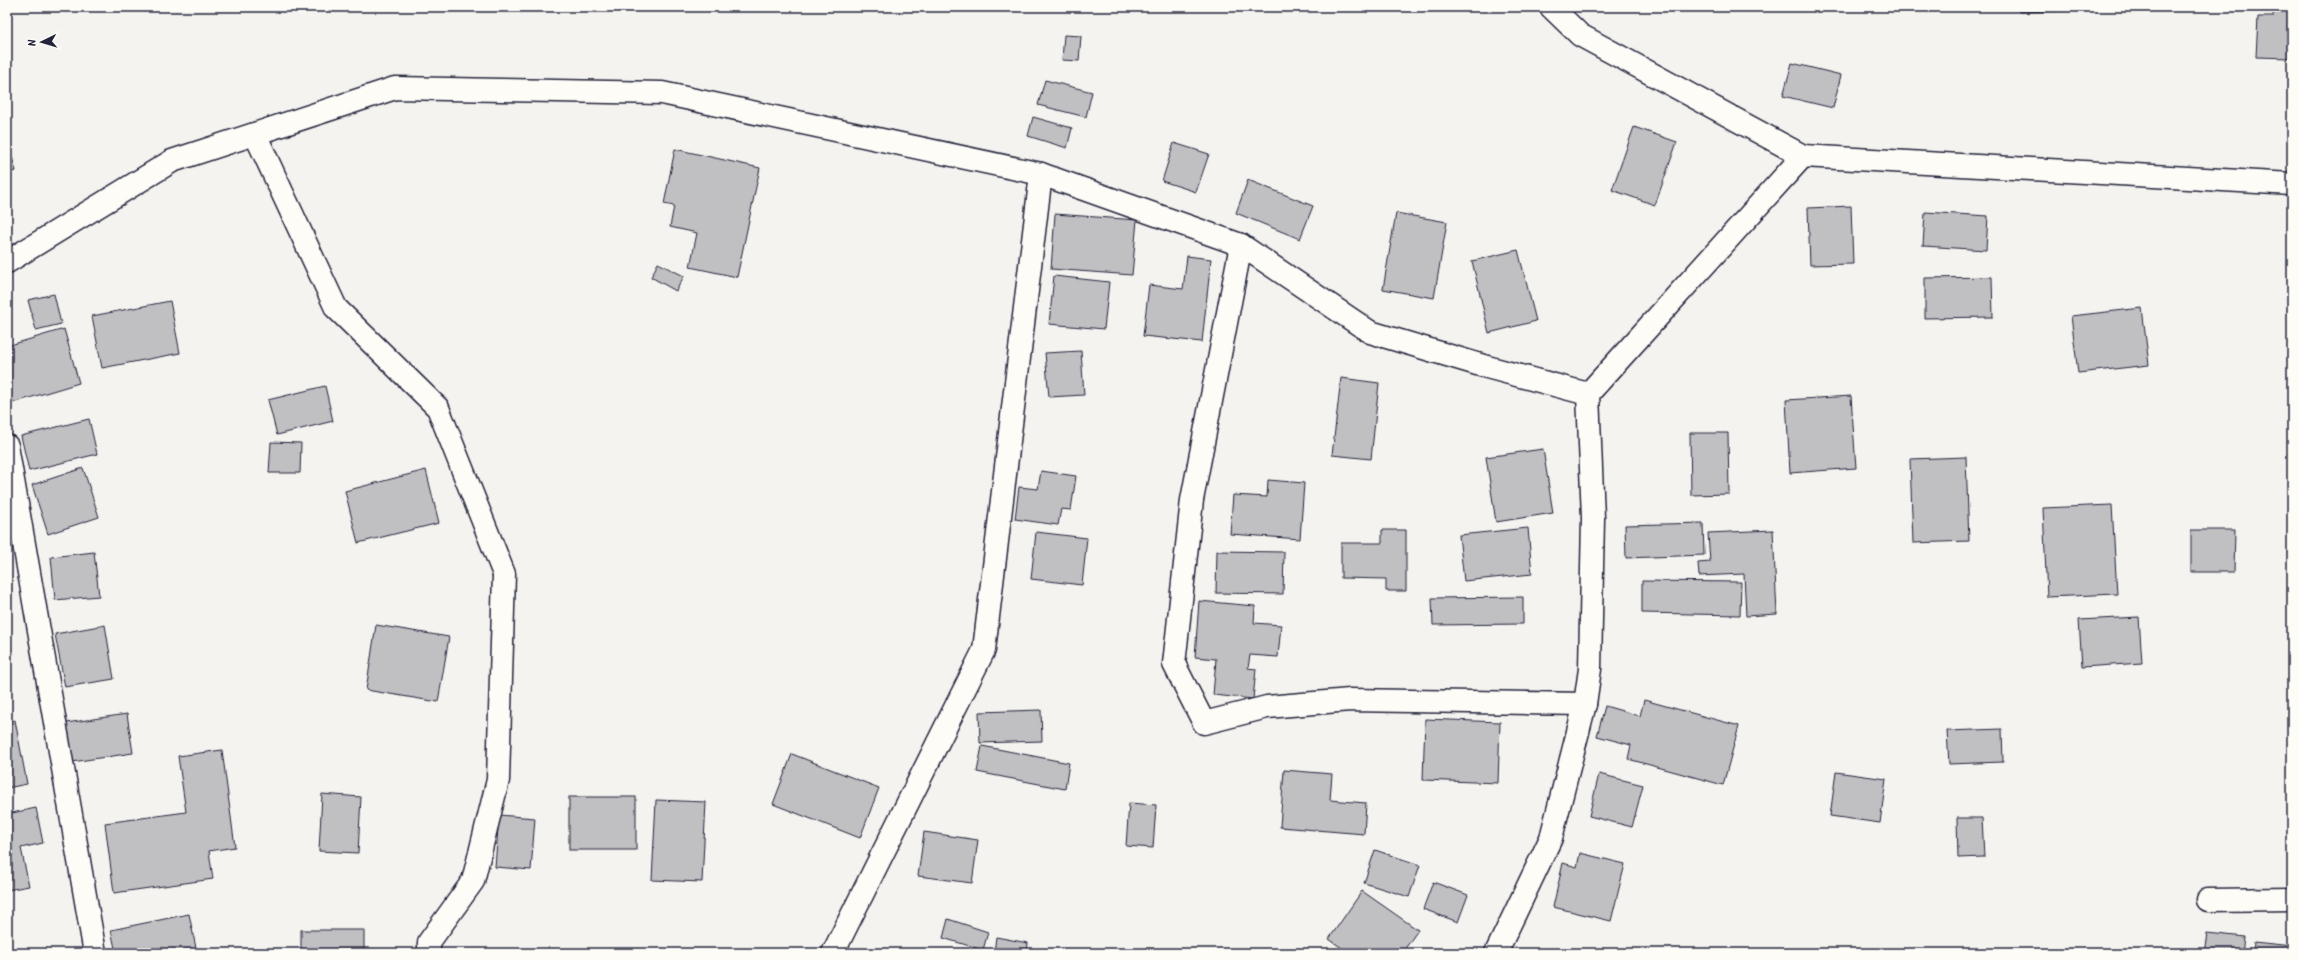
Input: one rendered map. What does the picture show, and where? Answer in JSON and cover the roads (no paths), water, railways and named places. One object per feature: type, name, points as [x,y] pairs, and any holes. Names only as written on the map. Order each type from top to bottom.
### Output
[{"type":"street","points":[[1551,7],[1580,35],[1803,156],[2292,184]]},
{"type":"street","points":[[7,262],[172,161],[395,88],[662,93],[1041,174],[1241,245],[1370,332],[1487,367],[1588,394]]},
{"type":"street","points":[[255,134],[336,308],[438,408],[504,574],[498,780],[473,881],[429,942],[429,953]]},
{"type":"street","points":[[1496,953],[1551,838],[1585,704],[1590,669],[1593,518],[1588,394],[1803,156]]},
{"type":"street","points":[[833,953],[984,650],[1041,174]]},
{"type":"street","points":[[1241,245],[1192,500],[1174,664],[1204,722],[1267,707],[1350,700],[1585,704]]},
{"type":"street","points":[[7,446],[95,953]]},
{"type":"street","points":[[2208,900],[2292,899]]}]
